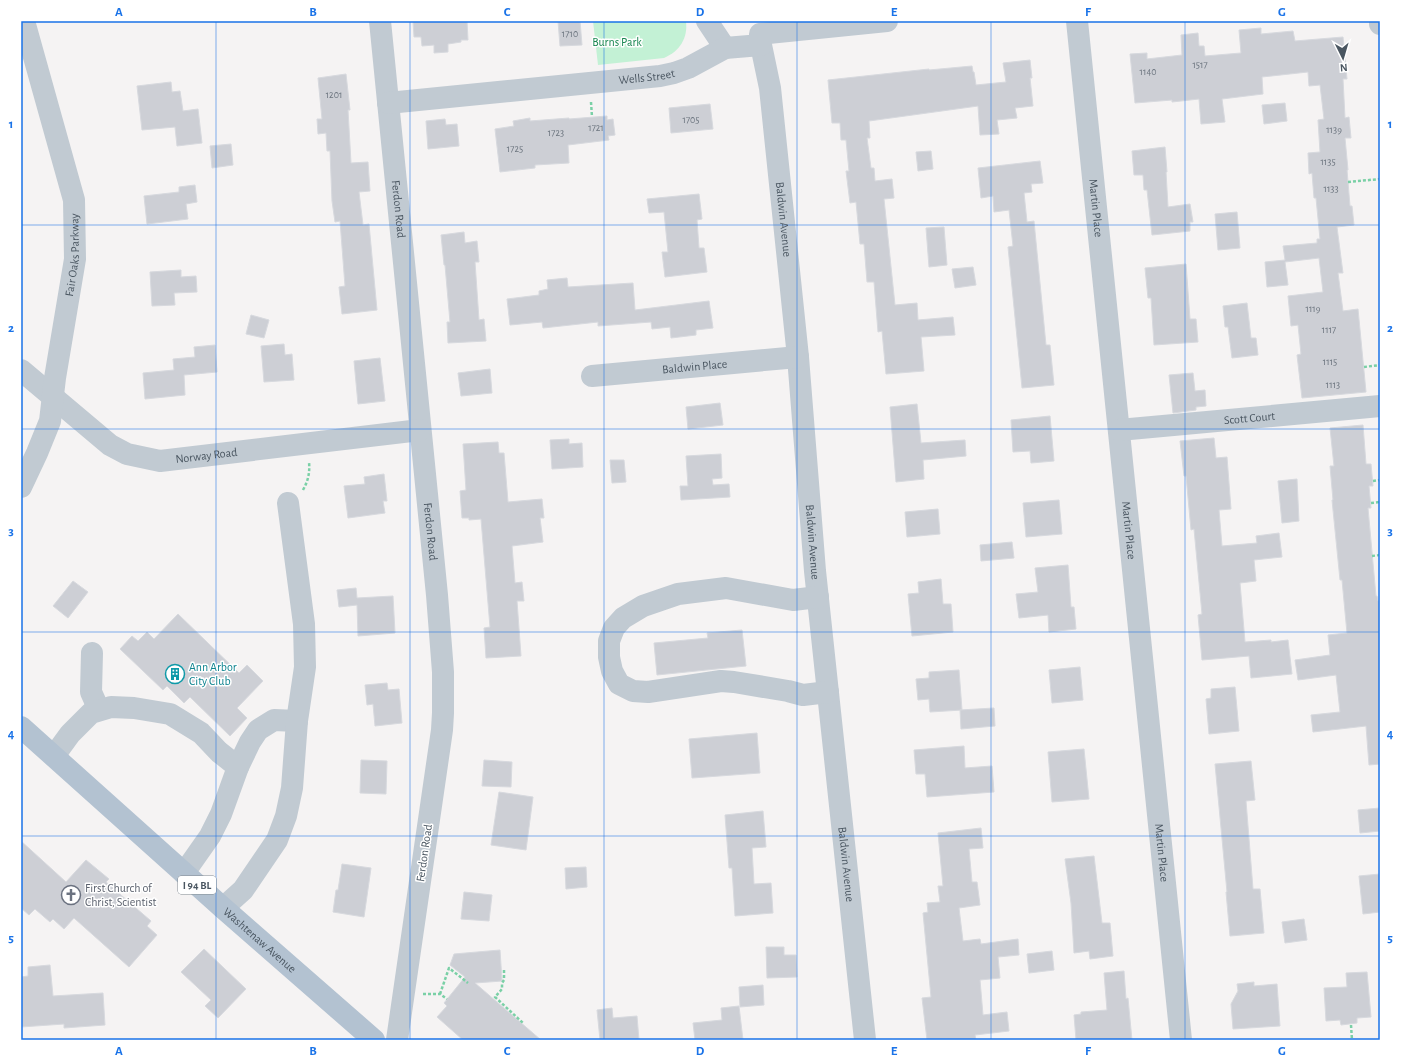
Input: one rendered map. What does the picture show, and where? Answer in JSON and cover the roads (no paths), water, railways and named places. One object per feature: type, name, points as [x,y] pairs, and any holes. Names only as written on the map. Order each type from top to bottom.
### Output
[{"type":"main road","name":"Washtenaw Avenue","points":[[21,727],[223,908],[374,1040]]},
{"type":"street","name":"Fair Oaks Parkway","points":[[21,487],[50,421],[55,378],[75,259],[74,200],[24,21]]},
{"type":"street","name":"Ferdon Road","points":[[380,21],[437,595],[443,672],[443,713],[438,760],[397,1040]]},
{"type":"street","points":[[707,21],[726,48]]},
{"type":"street","points":[[761,45],[760,34],[887,21]]},
{"type":"street","name":"Martin Place","points":[[1078,21],[1181,1040]]},
{"type":"street","name":"Wells Street","points":[[388,103],[660,76],[688,68],[726,48],[761,45]]},
{"type":"street","name":"Baldwin Avenue","points":[[761,45],[770,88],[798,357],[818,597],[865,1040]]},
{"type":"street","name":"Baldwin Place","points":[[592,376],[798,357]]},
{"type":"street","name":"Norway Road","points":[[21,370],[110,445],[127,454],[160,461],[420,430]]},
{"type":"street","name":"Scott Court","points":[[1119,430],[1380,406]]},
{"type":"street","points":[[223,908],[243,890],[277,840],[286,816],[292,788],[297,721],[305,667],[304,624],[294,499]]},
{"type":"street","points":[[818,597],[793,600],[726,588],[678,594],[643,606],[622,618],[614,628],[609,641],[609,657],[612,671],[619,684],[633,691],[648,692],[720,681],[741,683],[803,695],[828,692]]},
{"type":"street","points":[[92,653],[91,692],[99,710]]},
{"type":"street","points":[[54,756],[70,734],[90,713],[111,707],[134,708],[170,714],[201,733],[219,752],[238,767]]},
{"type":"street","points":[[184,873],[210,836],[221,814],[238,767],[250,742],[258,730],[274,720],[297,721]]},
{"type":"place","name":"Ann Arbor City Club","points":[[175,674]]},
{"type":"place","name":"First Church of Christ, Scientist","points":[[71,895]]},
{"type":"park label","name":"Burns Park","points":[[617,42]]}]
